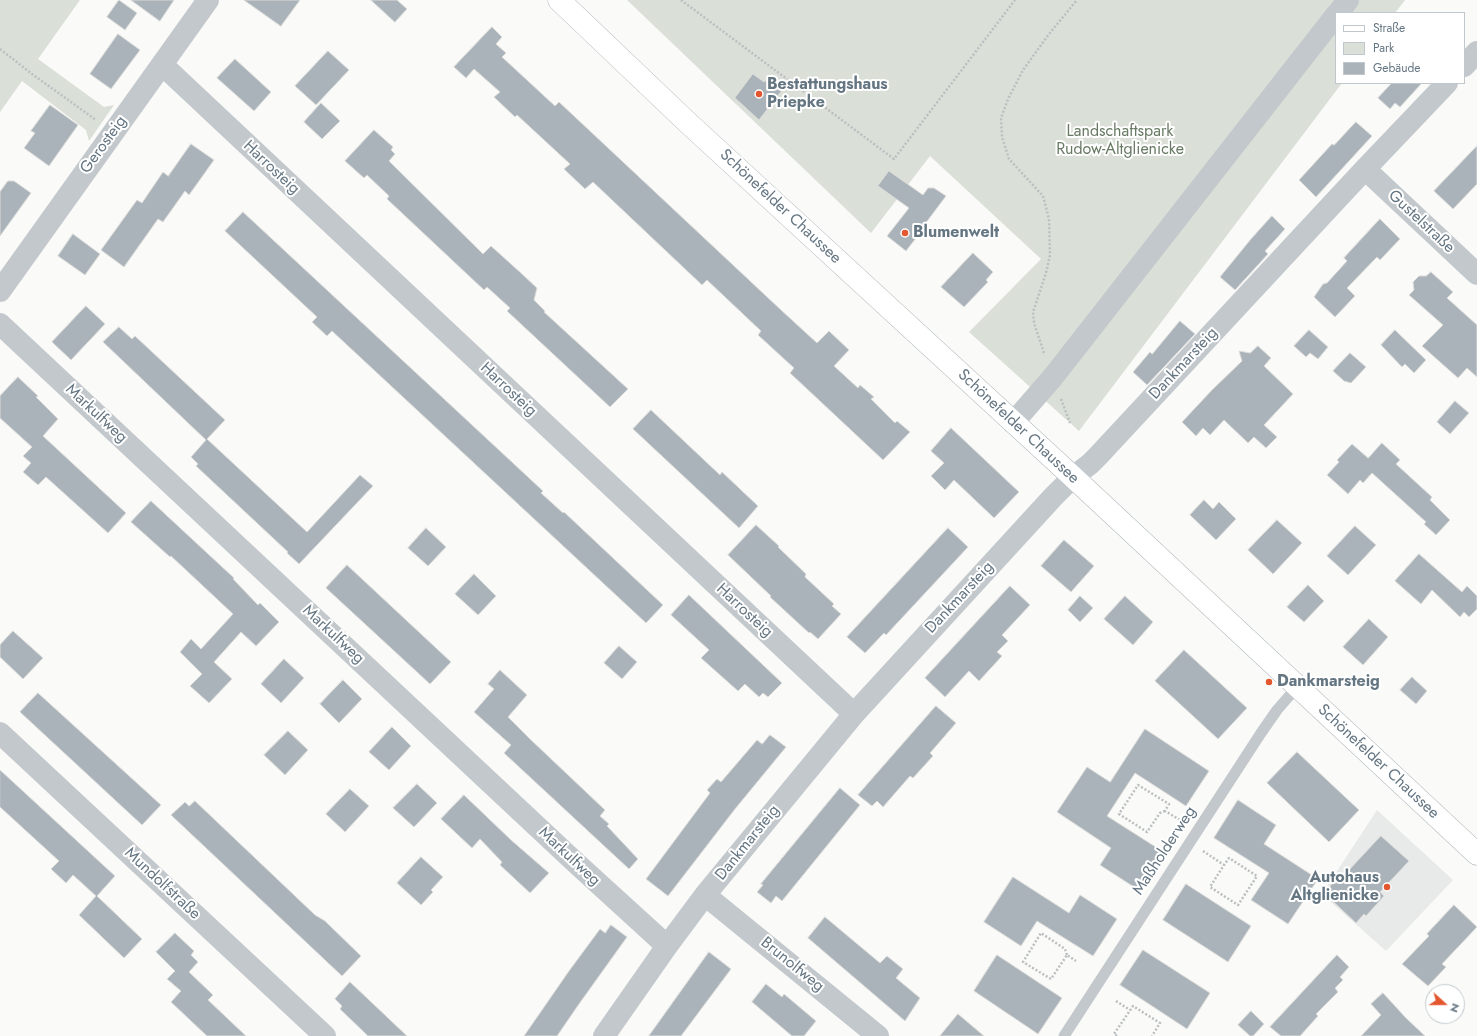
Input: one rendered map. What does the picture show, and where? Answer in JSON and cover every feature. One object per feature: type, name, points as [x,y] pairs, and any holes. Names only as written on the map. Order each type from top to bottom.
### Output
[{"type":"main road","name":"Schönefelder Chaussee","points":[[558,0],[686,121],[1073,477],[1477,854]]},
{"type":"street","name":"Gerosteig","points":[[0,291],[208,0]]},
{"type":"street","points":[[1339,12],[1348,0]]},
{"type":"street","points":[[1014,423],[1058,370],[1335,17]]},
{"type":"street","points":[[1465,65],[1477,52]]},
{"type":"street","name":"Harrosteig","points":[[160,68],[170,72],[854,714]]},
{"type":"street","name":"Dankmarsteig","points":[[604,1036],[705,895],[854,714],[923,637],[1073,477],[1098,456],[1447,84]]},
{"type":"street","name":"Gustelstraße","points":[[1365,170],[1477,274]]},
{"type":"street","name":"Markulfweg","points":[[0,324],[576,863],[667,946]]},
{"type":"street","name":"Mundolfstraße","points":[[0,733],[325,1036]]},
{"type":"street","name":"Brunolfweg","points":[[705,895],[878,1036]]},
{"type":"lane","name":"Maßholderweg","points":[[1064,1036],[1260,733],[1297,687]]},
{"type":"path","points":[[681,0],[894,159],[1015,0]]},
{"type":"path","points":[[1034,323],[1033,312],[1046,273],[1050,255],[1049,219],[1043,196],[1009,159],[1002,137],[1001,118],[1008,99],[1023,70],[1049,34],[1077,0]]},
{"type":"path","points":[[0,49],[96,121]]},
{"type":"path","points":[[1138,785],[1169,804],[1165,810],[1160,813],[1147,832],[1119,814],[1138,785]]},
{"type":"path","points":[[1165,810],[1197,831]]},
{"type":"path","points":[[1190,843],[1224,865]]},
{"type":"path","points":[[1229,858],[1257,876],[1238,905],[1210,887],[1224,865],[1229,858]]},
{"type":"path","points":[[1067,955],[1051,979],[1023,962],[1041,933],[1065,949],[1067,955],[1076,960]]},
{"type":"path","points":[[1116,1001],[1130,1010]]},
{"type":"path","points":[[1117,1036],[1114,1034],[1133,1006],[1160,1023],[1152,1036]]},
{"type":"shaded area","name":"Autohaus Altglienicke","points":[[1377,810],[1453,880],[1386,951],[1322,894]]},
{"type":"green space","points":[[0,0],[80,0],[38,59],[104,107],[114,105],[89,141],[86,130],[22,81],[0,112]]},
{"type":"green space","name":"Landschaftspark Rudow-Altglienicke","points":[[627,0],[1405,0],[1396,12],[1335,12],[1335,84],[1341,84],[1079,431],[969,332],[1041,259],[930,156],[871,233]]},
{"type":"building","points":[[119,0],[137,13],[125,30],[107,17]]},
{"type":"building","points":[[131,0],[174,0],[160,21]]},
{"type":"building","points":[[244,0],[300,0],[281,26]]},
{"type":"building","points":[[371,0],[397,0],[407,9],[395,22]]},
{"type":"building","points":[[492,27],[502,37],[496,44],[506,53],[502,57],[555,106],[559,102],[817,343],[829,331],[849,350],[834,366],[858,388],[860,385],[874,397],[871,399],[895,423],[897,421],[910,432],[883,460],[790,373],[794,368],[758,335],[761,331],[707,280],[702,285],[593,182],[585,189],[564,169],[570,164],[517,115],[515,117],[494,97],[500,92],[474,69],[466,78],[454,67]]},
{"type":"building","points":[[118,34],[140,50],[111,89],[90,74]]},
{"type":"building","points":[[328,51],[349,70],[316,105],[295,86]]},
{"type":"building","points":[[235,59],[271,92],[254,111],[217,78]]},
{"type":"building","name":"Bestattungshaus Priepke","points":[[753,74],[764,82],[768,79],[783,89],[759,120],[735,98]]},
{"type":"building","points":[[1391,84],[1421,84],[1400,107],[1395,103],[1390,109],[1378,98]]},
{"type":"building","points":[[321,103],[340,121],[322,139],[304,122]]},
{"type":"building","points":[[50,105],[78,125],[49,166],[24,148],[35,133],[31,131]]},
{"type":"building","points":[[1356,122],[1372,136],[1316,197],[1299,180],[1332,144],[1334,145]]},
{"type":"building","points":[[374,130],[393,147],[391,150],[395,154],[389,161],[483,254],[491,246],[537,288],[534,300],[545,311],[544,312],[628,389],[610,407],[507,311],[510,308],[487,287],[484,290],[387,199],[389,196],[367,175],[364,178],[345,161]]},
{"type":"building","points":[[191,144],[214,160],[189,195],[185,191],[163,222],[158,219],[124,267],[101,250],[137,200],[142,203],[163,172],[168,176]]},
{"type":"building","points":[[1477,146],[1477,184],[1453,209],[1434,191]]},
{"type":"building","points":[[889,171],[923,195],[928,188],[934,188],[946,196],[906,251],[887,236],[909,208],[878,186]]},
{"type":"building","points":[[8,181],[14,181],[31,193],[0,236],[0,192]]},
{"type":"building","points":[[243,212],[543,491],[541,493],[563,513],[564,512],[663,605],[646,623],[332,331],[327,336],[312,322],[317,317],[225,231]]},
{"type":"building","points":[[1272,216],[1285,229],[1265,251],[1268,254],[1235,290],[1220,277]]},
{"type":"building","points":[[1380,219],[1400,239],[1380,260],[1377,257],[1347,288],[1355,296],[1335,317],[1314,297],[1323,284],[1327,283],[1347,261],[1344,258]]},
{"type":"building","points":[[73,234],[100,254],[85,275],[58,256]]},
{"type":"building","points":[[973,253],[993,272],[986,280],[988,282],[964,307],[941,287]]},
{"type":"building","points":[[1431,272],[1453,292],[1447,298],[1477,325],[1477,377],[1467,368],[1458,378],[1422,346],[1443,325],[1409,295],[1414,290],[1413,282],[1419,276],[1426,276]]},
{"type":"building","points":[[86,306],[105,324],[71,360],[52,342]]},
{"type":"building","points":[[1180,321],[1195,334],[1147,385],[1133,372],[1150,352],[1152,354]]},
{"type":"building","points":[[119,327],[132,339],[135,336],[225,420],[207,439],[307,532],[360,475],[373,486],[299,564],[196,466],[198,464],[191,457],[206,440],[103,342]]},
{"type":"building","points":[[1309,330],[1328,347],[1318,359],[1310,353],[1306,357],[1294,346]]},
{"type":"building","points":[[1395,330],[1426,360],[1414,373],[1405,364],[1402,367],[1381,345]]},
{"type":"building","points":[[1258,346],[1271,358],[1264,366],[1293,394],[1264,425],[1277,437],[1266,448],[1254,437],[1248,443],[1224,420],[1210,435],[1203,428],[1196,436],[1182,422],[1242,361],[1239,351],[1250,353]]},
{"type":"building","points":[[1350,353],[1366,367],[1351,383],[1344,381],[1333,371]]},
{"type":"building","points":[[18,377],[38,396],[36,397],[58,419],[43,436],[126,513],[108,533],[46,477],[38,485],[23,472],[31,463],[23,456],[32,447],[0,418],[0,396]]},
{"type":"building","points":[[1455,401],[1469,413],[1450,434],[1437,422]]},
{"type":"building","points":[[651,410],[720,475],[722,472],[758,506],[739,528],[633,429]]},
{"type":"building","points":[[951,428],[1019,492],[994,518],[954,480],[945,490],[931,476],[944,463],[931,451]]},
{"type":"building","points":[[1382,443],[1400,460],[1396,464],[1432,497],[1430,500],[1450,520],[1436,535],[1424,524],[1426,522],[1372,473],[1363,483],[1360,480],[1348,494],[1327,475],[1339,462],[1337,460],[1352,444],[1368,458]]},
{"type":"building","points":[[1204,500],[1213,509],[1219,502],[1236,519],[1216,540],[1190,515]]},
{"type":"building","points":[[151,501],[234,578],[233,579],[258,605],[260,603],[279,622],[256,646],[241,632],[214,662],[232,679],[209,703],[190,686],[202,674],[180,652],[191,639],[201,649],[233,614],[171,556],[170,557],[131,522]]},
{"type":"building","points":[[1277,520],[1302,543],[1273,574],[1248,550]]},
{"type":"building","points":[[756,525],[806,574],[805,577],[834,604],[832,606],[841,614],[818,639],[810,632],[809,633],[770,597],[771,596],[728,555]]},
{"type":"building","points":[[1355,526],[1376,545],[1348,575],[1327,556]]},
{"type":"building","points":[[426,528],[446,547],[428,566],[408,548]]},
{"type":"building","points":[[948,528],[968,547],[886,635],[884,633],[865,653],[847,637]]},
{"type":"building","points":[[1064,540],[1094,566],[1071,592],[1041,566]]},
{"type":"building","points":[[1419,554],[1462,592],[1467,586],[1477,596],[1477,609],[1469,617],[1464,612],[1460,617],[1432,590],[1421,604],[1395,581]]},
{"type":"building","points":[[347,565],[451,662],[430,684],[326,588]]},
{"type":"building","points":[[474,574],[496,596],[478,615],[455,594]]},
{"type":"building","points":[[1308,585],[1324,601],[1304,622],[1287,607]]},
{"type":"building","points":[[1010,586],[1030,605],[1002,635],[1008,641],[997,652],[1002,656],[979,681],[969,671],[945,697],[925,678]]},
{"type":"building","points":[[689,595],[782,683],[768,697],[763,693],[759,697],[745,684],[738,691],[701,658],[709,650],[671,615]]},
{"type":"building","points":[[1080,596],[1093,608],[1080,622],[1068,610]]},
{"type":"building","points":[[1125,596],[1153,622],[1133,645],[1104,619]]},
{"type":"building","points":[[1369,619],[1388,637],[1363,665],[1343,647]]},
{"type":"building","points":[[13,631],[43,658],[23,679],[0,657],[0,645]]},
{"type":"building","points":[[619,646],[637,662],[622,679],[604,663]]},
{"type":"building","points":[[1184,650],[1247,708],[1218,739],[1155,681]]},
{"type":"building","points":[[284,659],[304,678],[281,703],[261,684]]},
{"type":"building","points":[[500,670],[527,695],[508,717],[605,810],[600,816],[609,824],[607,826],[638,859],[629,869],[504,753],[511,745],[474,712],[494,689],[488,684]]},
{"type":"building","points":[[1412,677],[1427,691],[1416,704],[1400,690]]},
{"type":"building","points":[[343,680],[362,699],[339,723],[320,704]]},
{"type":"building","points":[[38,693],[161,805],[142,825],[20,712]]},
{"type":"building","points":[[936,706],[956,723],[930,753],[933,756],[913,778],[910,776],[883,807],[877,801],[872,806],[858,795]]},
{"type":"building","points":[[392,727],[411,746],[389,770],[369,752]]},
{"type":"building","points":[[1145,729],[1209,771],[1186,806],[1135,773],[1107,816],[1162,851],[1137,889],[1100,865],[1111,848],[1057,812],[1087,767],[1110,782]]},
{"type":"building","points":[[288,731],[308,750],[285,775],[264,755]]},
{"type":"building","points":[[770,735],[786,747],[735,809],[668,896],[646,879],[710,793],[707,790],[717,779],[721,782],[757,740],[762,744]]},
{"type":"building","points":[[1297,752],[1359,810],[1329,842],[1267,783]]},
{"type":"building","points":[[0,770],[115,876],[97,896],[142,939],[124,958],[79,915],[96,896],[73,875],[66,883],[51,869],[59,861],[0,807]]},
{"type":"building","points":[[417,784],[437,803],[414,827],[393,808]]},
{"type":"building","points":[[840,788],[860,805],[782,901],[776,896],[771,903],[757,892],[763,885],[761,884]]},
{"type":"building","points":[[350,789],[369,806],[345,832],[326,814]]},
{"type":"building","points":[[464,795],[511,840],[549,873],[530,893],[500,865],[502,862],[480,839],[472,848],[441,819]]},
{"type":"building","points":[[1238,800],[1276,825],[1264,844],[1318,879],[1288,924],[1251,900],[1269,873],[1214,838]]},
{"type":"building","points":[[195,801],[315,915],[325,921],[361,956],[342,976],[171,815],[185,802],[189,806]]},
{"type":"building","points":[[1381,836],[1409,861],[1380,892],[1384,896],[1366,916],[1364,914],[1356,923],[1324,893],[1342,873],[1344,875]]},
{"type":"building","points":[[421,857],[443,877],[431,890],[433,892],[421,905],[397,883]]},
{"type":"building","points":[[1013,877],[1069,913],[1080,895],[1117,919],[1093,956],[1037,921],[1021,946],[984,922]]},
{"type":"building","points":[[1186,884],[1251,926],[1228,962],[1163,920]]},
{"type":"building","points":[[1454,905],[1477,927],[1442,964],[1446,967],[1430,984],[1426,984],[1402,964],[1429,936],[1427,934]]},
{"type":"building","points":[[825,917],[880,963],[887,956],[903,969],[896,978],[920,998],[905,1021],[808,938]]},
{"type":"building","points":[[611,925],[627,937],[557,1036],[524,1036],[600,929],[605,933]]},
{"type":"building","points":[[175,933],[194,951],[191,955],[198,962],[189,972],[213,995],[208,1000],[246,1036],[207,1036],[171,1002],[181,991],[167,979],[175,971],[156,952]]},
{"type":"building","points":[[1143,950],[1210,993],[1187,1029],[1120,985]]},
{"type":"building","points":[[709,952],[731,969],[681,1036],[649,1036]]},
{"type":"building","points":[[997,955],[1062,998],[1038,1034],[974,991]]},
{"type":"building","points":[[1337,955],[1349,967],[1340,977],[1343,980],[1335,988],[1338,992],[1316,1014],[1318,1016],[1300,1036],[1281,1036],[1270,1027]]},
{"type":"building","points":[[350,982],[407,1036],[368,1036],[340,1009],[342,1006],[335,999]]},
{"type":"building","points":[[766,984],[782,997],[784,994],[816,1021],[804,1036],[792,1036],[752,1002]]},
{"type":"building","points":[[1383,993],[1425,1036],[1361,1036],[1381,1015],[1371,1004]]},
{"type":"building","points":[[1251,1011],[1264,1024],[1253,1036],[1250,1036],[1238,1025]]},
{"type":"building","points":[[958,1014],[984,1036],[940,1036]]},
{"type":"place","name":"Bestattungshaus Priepke","points":[[759,94]]},
{"type":"place","name":"Blumenwelt","points":[[905,233]]},
{"type":"place","name":"Dankmarsteig","points":[[1269,682]]},
{"type":"place","name":"Autohaus Altglienicke","points":[[1387,887]]}]
